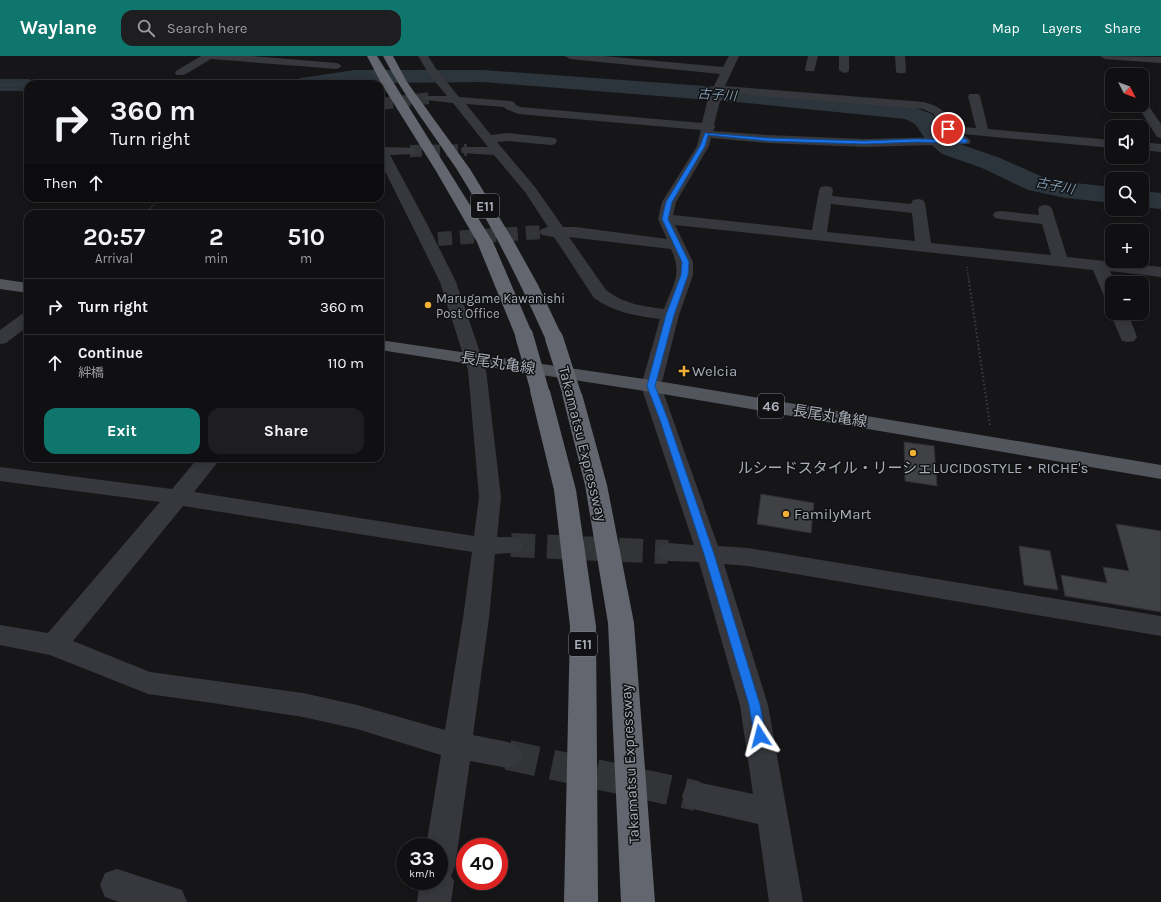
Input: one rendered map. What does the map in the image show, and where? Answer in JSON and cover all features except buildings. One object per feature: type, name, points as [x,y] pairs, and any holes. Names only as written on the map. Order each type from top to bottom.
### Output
[{"type":"highway","name":"Takamatsu Expressway","points":[[372,56],[387,83],[443,171],[484,242],[524,334],[565,490],[583,626],[580,902]]},
{"type":"highway","name":"Takamatsu Expressway","points":[[388,56],[402,82],[463,169],[530,285],[554,338],[572,394],[596,486],[621,623],[638,902]]},
{"type":"main road","points":[[0,284],[24,287]]},
{"type":"main road","name":"長尾丸亀線","points":[[384,346],[651,386],[1161,472]]},
{"type":"street","points":[[180,73],[208,56]]},
{"type":"street","points":[[213,56],[337,66]]},
{"type":"street","points":[[423,56],[435,74],[530,190],[600,294],[607,300],[624,307],[670,315]]},
{"type":"street","points":[[570,56],[727,71]]},
{"type":"street","points":[[734,56],[717,92],[703,146],[669,202],[665,219],[685,262],[685,275],[670,315],[651,386],[709,554],[754,705],[786,902]]},
{"type":"street","points":[[810,69],[813,56]]},
{"type":"street","points":[[844,56],[844,70]]},
{"type":"street","points":[[900,56],[902,71]]},
{"type":"street","points":[[1105,56],[1161,60]]},
{"type":"street","points":[[1112,56],[1119,68]]},
{"type":"street","points":[[430,98],[510,104],[510,107],[518,110],[707,130],[768,139],[864,143],[934,140],[958,142],[965,141],[942,125],[942,115],[934,109],[910,104],[845,93],[717,92]]},
{"type":"street","points":[[974,96],[983,133]]},
{"type":"street","points":[[1147,112],[1161,134]]},
{"type":"street","points":[[948,129],[1105,143]]},
{"type":"street","points":[[488,139],[507,137],[551,141]]},
{"type":"street","points":[[1149,147],[1161,148]]},
{"type":"street","points":[[384,150],[410,151]]},
{"type":"street","points":[[467,150],[498,151]]},
{"type":"street","points":[[384,155],[433,240],[470,345],[477,370],[490,497],[476,618],[443,838]]},
{"type":"street","points":[[819,236],[825,195],[918,206],[924,247]]},
{"type":"street","points":[[1000,215],[1047,215],[1061,262]]},
{"type":"street","points":[[665,219],[1161,272]]},
{"type":"street","points":[[542,232],[576,232],[677,245]]},
{"type":"street","points":[[1100,266],[1105,278]]},
{"type":"street","points":[[1122,320],[1128,337]]},
{"type":"street","points":[[0,339],[24,321]]},
{"type":"street","points":[[54,645],[207,462]]},
{"type":"street","points":[[4,478],[177,497],[485,546],[511,545]]},
{"type":"street","points":[[668,552],[748,557],[1161,626]]},
{"type":"street","points":[[0,635],[54,645],[148,683],[213,691],[303,705],[357,718],[434,741],[508,755]]},
{"type":"street","points":[[696,796],[772,813]]},
{"type":"street","points":[[117,885],[158,900]]},
{"type":"street","points":[[434,902],[436,890]]},
{"type":"path","points":[[0,85],[24,84]]},
{"type":"path","points":[[148,210],[157,202]]},
{"type":"path","points":[[965,251],[993,443]]},
{"type":"waterway","name":"古子川","points":[[328,80],[355,76],[483,76],[747,96],[910,113],[924,119],[935,136],[951,149],[991,163],[1037,184],[1066,190],[1105,194]]},
{"type":"waterway","name":"古子川","points":[[0,85],[24,85]]},
{"type":"waterway","name":"古子川","points":[[1149,200],[1161,201]]},
{"type":"tunnel","points":[[384,104],[430,98]]},
{"type":"tunnel","points":[[410,151],[467,150]]},
{"type":"tunnel","points":[[438,239],[542,232]]},
{"type":"tunnel","points":[[511,545],[668,552]]},
{"type":"tunnel","points":[[508,755],[697,796]]},
{"type":"place","name":"Marugame Kawanishi Post Office","points":[[428,305]]},
{"type":"place","name":"Welcia","points":[[684,371]]},
{"type":"place","name":"ルシードスタイル・リーシェLUCIDOSTYLE・RICHE's","points":[[913,453]]},
{"type":"place","name":"FamilyMart","points":[[786,514]]},
{"type":"route","points":[[760,736],[754,705],[709,554],[651,386],[670,315],[685,275],[685,262],[665,219],[669,202],[703,146],[706,134],[768,139],[864,143],[917,140],[965,141],[948,129]]}]
